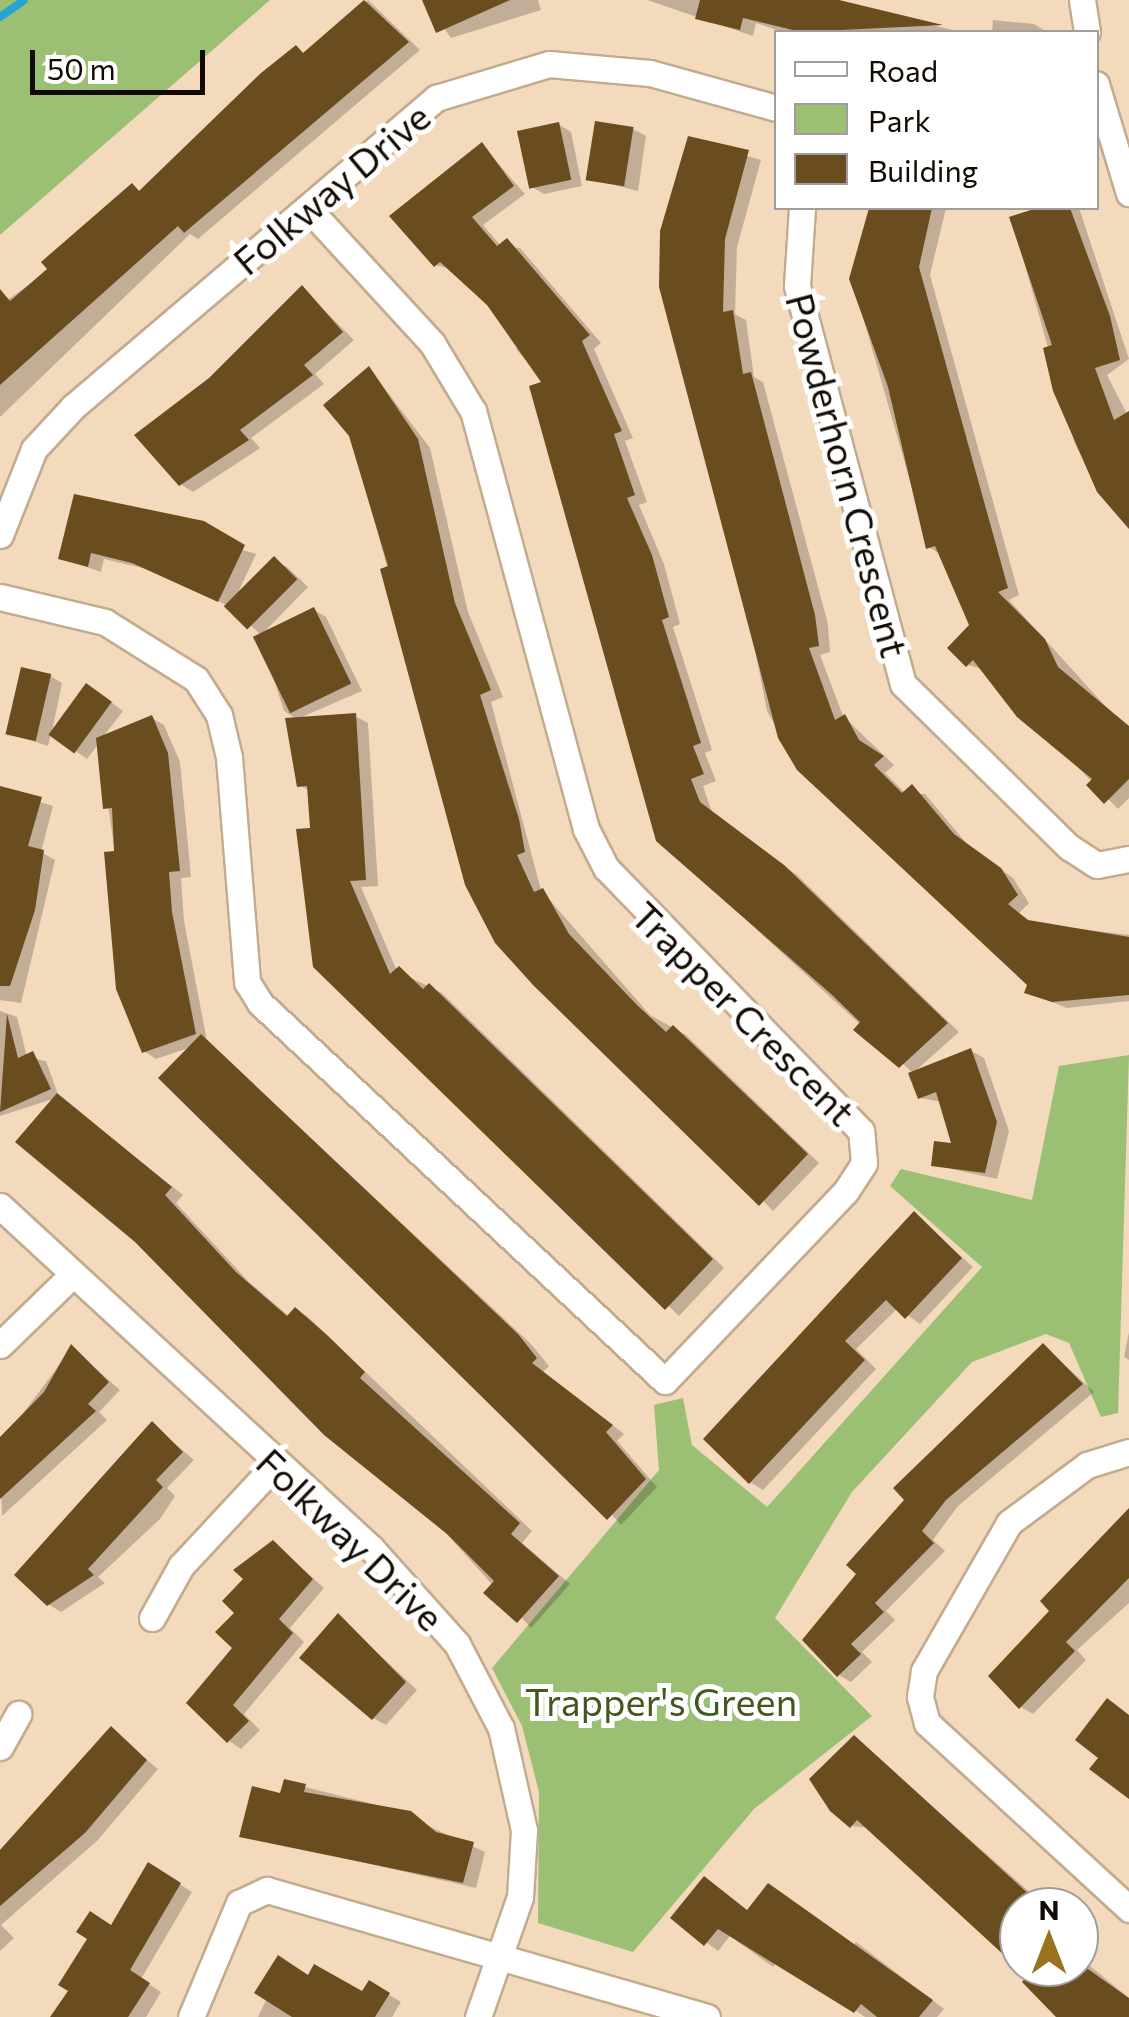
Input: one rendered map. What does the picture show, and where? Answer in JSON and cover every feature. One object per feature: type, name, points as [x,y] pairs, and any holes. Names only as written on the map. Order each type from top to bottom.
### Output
[{"type":"street","points":[[1082,0],[1087,30]]},
{"type":"street","name":"Folkway Drive","points":[[0,535],[34,449],[436,98],[496,74],[548,64],[650,74],[774,107]]},
{"type":"street","points":[[1129,119],[1101,131],[1129,193]]},
{"type":"street","name":"Trapper Crescent","points":[[0,597],[105,622],[196,680],[219,715],[229,757],[247,982],[260,1003],[664,1381],[846,1191],[864,1163],[861,1132],[606,868],[586,829],[473,410],[432,343],[308,208]]},
{"type":"street","name":"Powderhorn Crescent","points":[[802,210],[797,286],[903,684],[1069,847],[1096,865],[1129,860]]},
{"type":"street","name":"Folkway Drive","points":[[0,1206],[70,1276],[433,1612],[492,1704],[524,1830],[501,1964],[478,2017]]},
{"type":"street","points":[[0,1345],[70,1276]]},
{"type":"street","points":[[1129,1452],[1087,1464],[1009,1523],[924,1671],[920,1697],[927,1722],[1129,1909]]},
{"type":"street","points":[[152,1618],[181,1566],[274,1466]]},
{"type":"street","points":[[0,1746],[18,1714]]},
{"type":"street","points":[[191,2017],[239,1903],[268,1890],[501,1964],[707,2017]]},
{"type":"green space","points":[[0,0],[270,0],[0,235]]},
{"type":"green space","name":"Trapper's Green","points":[[1129,1055],[1118,1413],[1101,1417],[1069,1343],[1046,1334],[972,1362],[852,1492],[775,1618],[872,1716],[754,1809],[633,1952],[538,1923],[539,1792],[522,1726],[492,1668],[659,1470],[654,1405],[683,1398],[692,1445],[767,1507],[982,1267],[890,1186],[901,1169],[1032,1200],[1059,1066]]},
{"type":"building","points":[[364,0],[409,42],[184,233],[178,226],[0,385],[0,289],[10,301],[47,269],[41,262],[132,183],[139,191],[261,73],[296,45],[303,53]]},
{"type":"building","points":[[422,0],[510,0],[436,33]]},
{"type":"building","points":[[700,0],[839,0],[943,25],[793,30],[743,18],[740,30],[695,19]]},
{"type":"building","points":[[595,121],[634,127],[624,186],[586,180]]},
{"type":"building","points":[[559,122],[571,180],[529,189],[517,131]]},
{"type":"building","points":[[688,136],[749,150],[725,239],[723,312],[733,310],[743,374],[751,372],[815,615],[819,646],[809,648],[835,720],[845,714],[859,740],[884,756],[874,765],[902,793],[912,784],[954,834],[1001,868],[1018,895],[1008,904],[1028,920],[1129,937],[1129,995],[1052,1002],[1024,993],[1027,985],[797,770],[778,738],[659,287],[660,231]]},
{"type":"building","points":[[482,142],[514,186],[472,217],[497,246],[507,238],[590,335],[582,341],[622,431],[614,434],[635,495],[627,498],[652,555],[669,617],[662,620],[701,743],[693,746],[704,774],[691,779],[700,802],[784,865],[948,1023],[899,1068],[853,1030],[860,1022],[831,994],[656,841],[529,386],[541,382],[487,305],[440,262],[434,267],[389,216]]},
{"type":"building","points":[[868,210],[932,210],[919,267],[1008,588],[998,592],[1045,639],[1058,667],[1129,726],[1129,779],[1104,804],[1086,785],[1092,779],[1017,717],[973,660],[966,667],[947,648],[969,625],[935,546],[926,549],[888,387],[849,279]]},
{"type":"building","points":[[1031,210],[1071,210],[1110,316],[1120,360],[1095,368],[1114,420],[1129,411],[1129,529],[1097,492],[1053,391],[1043,348],[1052,345],[1009,217]]},
{"type":"building","points":[[302,285],[343,332],[304,365],[313,375],[240,430],[249,440],[179,486],[134,435],[209,378]]},
{"type":"building","points":[[369,366],[418,439],[455,603],[491,690],[480,695],[519,819],[525,852],[517,855],[534,892],[543,888],[569,934],[637,1005],[666,1032],[673,1025],[808,1154],[759,1206],[533,985],[495,943],[465,885],[380,569],[388,566],[349,436],[323,405]]},
{"type":"building","points":[[74,494],[204,521],[245,545],[218,602],[132,563],[91,553],[88,567],[58,559]]},
{"type":"building","points":[[274,556],[297,579],[247,630],[224,606]]},
{"type":"building","points":[[314,607],[351,683],[290,713],[253,637]]},
{"type":"building","points":[[21,667],[51,674],[36,741],[5,734]]},
{"type":"building","points":[[86,683],[112,702],[74,754],[48,735]]},
{"type":"building","points":[[356,713],[366,880],[350,881],[390,974],[399,966],[423,989],[429,983],[713,1259],[665,1310],[313,967],[296,829],[310,828],[307,786],[297,787],[285,718]]},
{"type":"building","points":[[152,715],[168,753],[180,871],[169,872],[172,912],[196,1034],[142,1053],[116,989],[104,852],[114,851],[112,808],[103,809],[96,738]]},
{"type":"building","points":[[0,786],[42,797],[28,846],[44,850],[35,910],[10,986],[0,986]]},
{"type":"building","points":[[7,1014],[18,1058],[33,1051],[51,1089],[0,1112]]},
{"type":"building","points":[[201,1034],[518,1334],[537,1358],[532,1363],[613,1425],[606,1432],[646,1479],[607,1520],[158,1078]]},
{"type":"building","points":[[971,1048],[997,1122],[985,1173],[931,1166],[934,1141],[951,1143],[936,1092],[918,1099],[908,1073]]},
{"type":"building","points":[[57,1093],[172,1187],[165,1195],[236,1272],[287,1316],[295,1307],[327,1335],[365,1372],[360,1378],[520,1523],[511,1534],[559,1576],[517,1623],[483,1593],[494,1581],[447,1534],[324,1435],[135,1242],[15,1142]]},
{"type":"building","points":[[914,1211],[962,1258],[905,1319],[886,1300],[845,1341],[865,1360],[749,1484],[703,1439]]},
{"type":"building","points":[[1043,1343],[1083,1384],[946,1500],[922,1531],[934,1543],[875,1603],[884,1612],[851,1644],[861,1654],[837,1677],[802,1640],[856,1574],[846,1565],[904,1500],[893,1488]]},
{"type":"building","points":[[71,1344],[109,1382],[88,1404],[96,1411],[0,1499],[0,1437],[44,1392]]},
{"type":"building","points":[[152,1421],[183,1452],[156,1480],[163,1487],[88,1569],[94,1575],[47,1606],[14,1575]]},
{"type":"building","points":[[1129,1508],[1129,1578],[1066,1642],[1075,1651],[1019,1709],[988,1676],[1049,1611],[1040,1601]]},
{"type":"building","points":[[273,1540],[313,1579],[279,1619],[293,1633],[233,1705],[249,1721],[227,1743],[186,1703],[232,1648],[215,1632],[234,1613],[222,1601],[243,1579],[233,1570]]},
{"type":"building","points":[[338,1613],[406,1682],[372,1720],[299,1658]]},
{"type":"building","points":[[1107,1698],[1129,1715],[1129,1799],[1089,1769],[1098,1758],[1075,1740]]},
{"type":"building","points":[[111,1726],[147,1760],[85,1833],[0,1906],[0,1850]]},
{"type":"building","points":[[854,1735],[1021,1887],[999,1887],[999,1951],[857,1820],[850,1828],[830,1811],[809,1779]]},
{"type":"building","points":[[284,1779],[306,1784],[304,1792],[411,1811],[436,1832],[474,1842],[463,1883],[239,1837],[252,1786],[280,1793]]},
{"type":"building","points":[[148,1862],[181,1883],[130,1970],[150,1983],[128,2017],[50,2017],[68,1991],[58,1985],[87,1939],[76,1932],[90,1911],[111,1925]]},
{"type":"building","points":[[704,1876],[747,1910],[768,1883],[933,2000],[919,2017],[877,2017],[861,2004],[854,2013],[718,1929],[704,1946],[670,1918]]},
{"type":"building","points":[[278,1955],[308,1975],[314,1964],[362,1991],[369,1980],[390,1993],[375,2017],[292,2017],[254,1993]]},
{"type":"building","points":[[1099,1977],[1129,1998],[1129,2017],[1056,2017],[1027,1987],[1099,1987]]},
{"type":"waterway","points":[[0,17],[24,0]]}]
